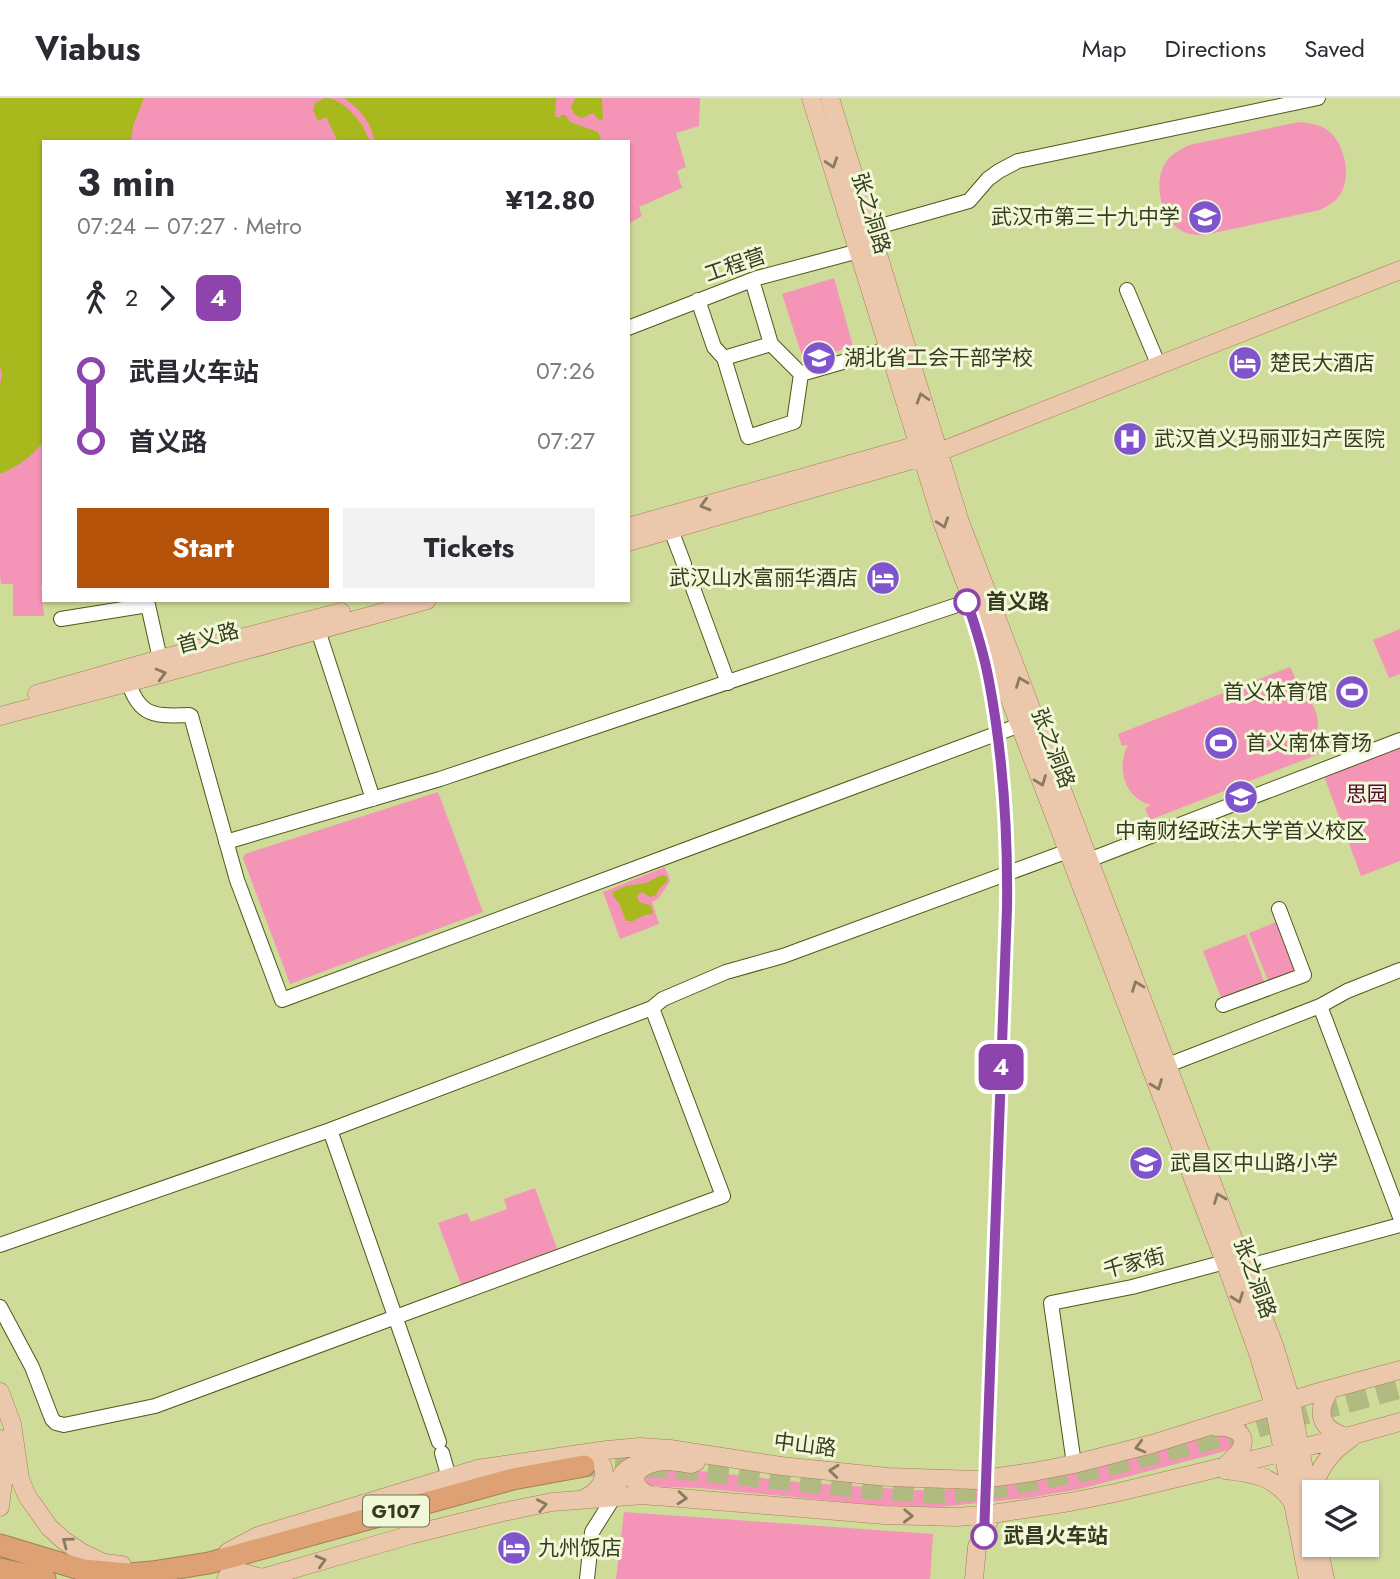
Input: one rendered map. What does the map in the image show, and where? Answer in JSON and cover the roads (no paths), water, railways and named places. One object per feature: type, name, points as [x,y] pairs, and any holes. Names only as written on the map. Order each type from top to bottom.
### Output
[{"type":"highway","name":"G107","points":[[5,1542],[33,1556],[83,1570],[152,1573],[206,1571],[229,1575],[357,1533],[452,1506],[582,1475]]},
{"type":"highway","name":"G107","points":[[206,1571],[513,1479],[582,1475]]},
{"type":"highway","points":[[4,1570],[45,1579]]},
{"type":"main road","name":"张之洞路","points":[[811,98],[888,349],[960,522],[1077,859],[1258,1353],[1282,1404]]},
{"type":"main road","name":"张之洞路","points":[[830,98],[870,229],[929,449],[943,524],[1020,725],[1168,1065],[1275,1348],[1282,1404]]},
{"type":"main road","points":[[630,541],[929,449],[1159,366],[1400,270]]},
{"type":"main road","points":[[630,526],[929,449]]},
{"type":"main road","name":"首义路","points":[[0,704],[126,676],[319,625],[380,602]]},
{"type":"main road","name":"首义路","points":[[0,716],[126,676],[160,659],[418,602]]},
{"type":"main road","name":"中山路","points":[[582,1475],[607,1450],[640,1447],[888,1477],[976,1479],[1033,1472],[1074,1464],[1206,1428],[1400,1370]]},
{"type":"main road","points":[[1331,1389],[1322,1406],[1323,1421],[1334,1434],[1352,1436]]},
{"type":"main road","points":[[0,1392],[12,1424],[20,1479],[27,1496],[49,1527],[62,1540],[104,1563],[128,1565],[152,1573]]},
{"type":"main road","points":[[1282,1404],[1302,1482]]},
{"type":"main road","name":"中山路","points":[[206,1571],[258,1535],[477,1469],[582,1475],[614,1497],[651,1496],[884,1515],[957,1517],[1070,1502],[1352,1436],[1400,1422]]},
{"type":"main road","points":[[1206,1428],[1231,1428],[1241,1435],[1243,1441],[1240,1451],[1220,1468]]},
{"type":"main road","points":[[1317,1480],[1320,1469],[1336,1449],[1352,1436]]},
{"type":"main road","points":[[0,1439],[4,1482],[0,1507]]},
{"type":"main road","points":[[1292,1450],[1293,1502],[1308,1579]]},
{"type":"main road","points":[[614,1497],[616,1486],[626,1468],[658,1462],[691,1464],[720,1456]]},
{"type":"main road","points":[[651,1496],[637,1488],[636,1473],[649,1464],[658,1462]]},
{"type":"main road","points":[[1220,1468],[1269,1479],[1285,1491],[1293,1502]]},
{"type":"main road","points":[[974,1579],[977,1547],[992,1514]]},
{"type":"main road","points":[[1320,1557],[1325,1579]]},
{"type":"street","points":[[870,229],[969,201],[988,179],[1018,161],[1318,98]]},
{"type":"street","name":"工程营","points":[[630,327],[752,280],[859,251]]},
{"type":"street","points":[[752,280],[771,344],[801,374]]},
{"type":"street","points":[[1127,290],[1159,366]]},
{"type":"street","points":[[698,300],[714,347],[724,358],[748,437],[794,422],[801,374]]},
{"type":"street","points":[[724,358],[771,344]]},
{"type":"street","points":[[801,374],[888,349]]},
{"type":"street","points":[[669,531],[682,565]]},
{"type":"street","points":[[688,580],[727,683]]},
{"type":"street","points":[[226,842],[440,779],[972,600]]},
{"type":"street","points":[[61,620],[148,606],[160,659]]},
{"type":"street","points":[[319,625],[376,798]]},
{"type":"street","points":[[126,676],[138,703],[148,712],[191,716],[237,880],[282,1000],[1020,725]]},
{"type":"street","points":[[0,1245],[330,1130],[652,1008],[663,999],[726,972],[783,956],[1077,859],[1400,740]]},
{"type":"street","points":[[1223,1005],[1304,975],[1279,909]]},
{"type":"street","points":[[1168,1065],[1320,1006],[1347,991],[1400,970]]},
{"type":"street","points":[[1320,1006],[1400,1217]]},
{"type":"street","points":[[0,1307],[32,1367],[52,1419],[56,1423],[64,1424],[155,1406],[723,1196],[652,1008]]},
{"type":"street","points":[[330,1130],[449,1478]]},
{"type":"street","points":[[1245,1267],[1400,1225]]},
{"type":"street","name":"千家街","points":[[1074,1464],[1051,1303],[1132,1287],[1225,1262]]},
{"type":"street","points":[[587,1579],[592,1532],[614,1497]]},
{"type":"tunnel","points":[[584,1466],[674,1468],[930,1493],[979,1491],[1098,1468],[1400,1388]]},
{"type":"metro line","name":"4","points":[[967,602],[989,680],[1000,762],[1007,854],[984,1536]]},
{"type":"place","name":"武汉市第三十九中学","points":[[1205,217]]},
{"type":"place","name":"湖北省工会干部学校","points":[[819,358]]},
{"type":"place","name":"楚民大酒店","points":[[1245,363]]},
{"type":"place","name":"武汉首义玛丽亚妇产医院","points":[[1130,439]]},
{"type":"place","name":"武汉山水富丽华酒店","points":[[883,578]]},
{"type":"place","name":"首义路","points":[[967,602]]},
{"type":"place","name":"首义体育馆","points":[[1352,692]]},
{"type":"place","name":"首义南体育场","points":[[1221,743]]},
{"type":"place","name":"中南财经政法大学首义校区","points":[[1241,797]]},
{"type":"place","name":"武昌区中山路小学","points":[[1146,1163]]},
{"type":"place","name":"武昌火车站","points":[[984,1536]]},
{"type":"place","name":"九州饭店","points":[[514,1548]]},
{"type":"park label","name":"思园","points":[[1367,794]]}]
